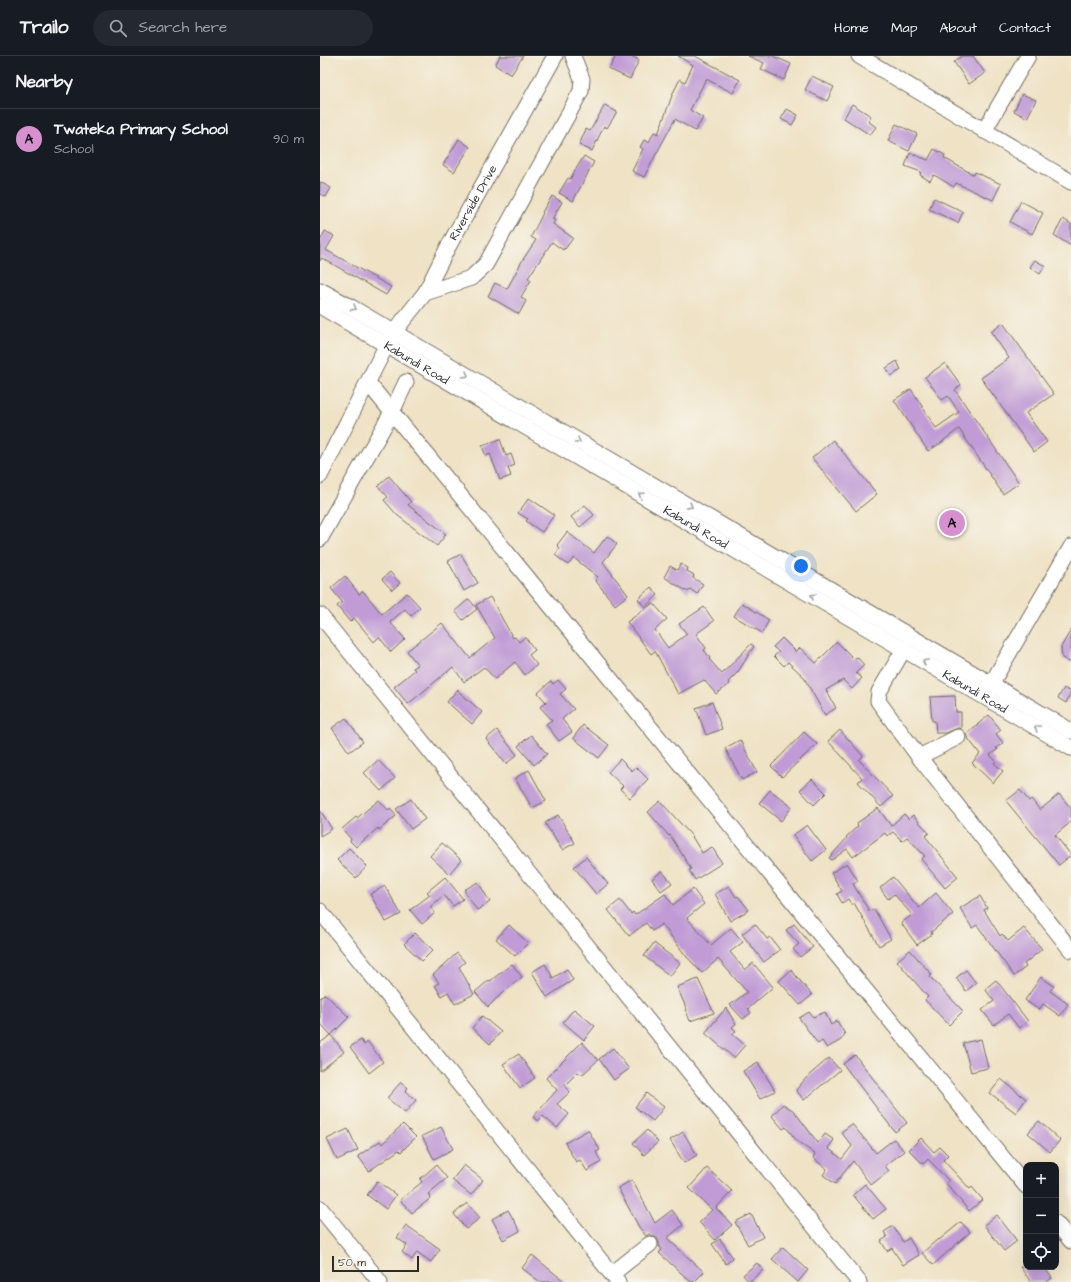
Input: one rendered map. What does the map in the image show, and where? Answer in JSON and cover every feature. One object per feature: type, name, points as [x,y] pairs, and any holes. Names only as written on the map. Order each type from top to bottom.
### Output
[{"type":"street","name":"Riverside Drive","points":[[321,472],[386,346],[394,332],[425,293],[448,247],[555,56]]},
{"type":"street","points":[[425,293],[471,278],[486,264],[581,91],[582,79],[573,56]]},
{"type":"street","points":[[859,56],[1071,182]]},
{"type":"street","points":[[984,131],[1028,56]]},
{"type":"street","name":"Kabundi Road","points":[[320,290],[768,552],[988,690],[1071,748]]},
{"type":"street","name":"Kabundi Road","points":[[320,306],[904,650],[1071,731]]},
{"type":"street","points":[[320,539],[392,412],[406,382]]},
{"type":"street","points":[[368,383],[1023,1182]]},
{"type":"street","points":[[988,690],[1071,547]]},
{"type":"street","points":[[760,565],[768,552]]},
{"type":"street","points":[[320,615],[859,1282]]},
{"type":"street","points":[[904,650],[879,692],[878,701],[919,757],[1071,950]]},
{"type":"street","points":[[919,757],[958,737]]},
{"type":"street","points":[[320,911],[615,1278],[650,1244]]},
{"type":"street","points":[[320,1208],[380,1282]]},
{"type":"street","points":[[1059,1226],[1071,1241]]},
{"type":"building","points":[[500,56],[523,56],[511,75],[495,65]]},
{"type":"building","points":[[616,56],[631,56],[639,60],[630,79],[609,69]]},
{"type":"building","points":[[678,56],[695,56],[740,80],[733,93],[706,79],[690,110],[703,118],[695,131],[675,119],[644,177],[632,171],[643,149],[640,147],[644,140],[649,142],[654,132],[658,134],[673,93],[680,79],[685,82],[693,65]]},
{"type":"building","points":[[748,56],[773,56],[791,64],[784,80],[761,69],[764,63]]},
{"type":"building","points":[[962,56],[973,56],[985,73],[969,84],[954,62]]},
{"type":"building","points":[[812,76],[834,87],[827,101],[805,90]]},
{"type":"building","points":[[1022,94],[1036,100],[1027,118],[1014,111]]},
{"type":"building","points":[[852,104],[871,116],[868,121],[876,127],[870,135],[844,118]]},
{"type":"building","points":[[605,105],[617,112],[607,128],[604,126],[592,151],[579,145],[586,129],[590,131]]},
{"type":"building","points":[[787,109],[798,115],[792,125],[781,119]]},
{"type":"building","points":[[896,124],[917,134],[909,151],[888,141]]},
{"type":"building","points":[[459,139],[470,147],[454,172],[443,165]]},
{"type":"building","points":[[934,149],[945,155],[944,158],[974,175],[975,172],[1001,184],[993,200],[956,183],[954,187],[934,175],[930,181],[920,175],[921,172],[905,166],[910,153],[928,160]]},
{"type":"building","points":[[584,156],[594,162],[573,201],[559,193],[568,178],[570,179]]},
{"type":"building","points":[[320,182],[331,188],[326,197],[320,194]]},
{"type":"building","points":[[552,196],[562,202],[552,219],[555,220],[553,224],[573,238],[563,250],[552,242],[528,278],[531,280],[521,297],[526,301],[519,314],[488,296],[495,283],[507,289],[522,261],[536,240],[531,237],[543,213],[542,212]]},
{"type":"building","points":[[934,198],[963,212],[958,223],[929,209]]},
{"type":"building","points":[[1021,201],[1043,213],[1032,234],[1010,222]]},
{"type":"building","points":[[1063,219],[1071,224],[1071,246],[1054,235]]},
{"type":"building","points":[[325,231],[334,236],[326,250],[391,287],[386,295],[322,258],[320,261],[320,241]]},
{"type":"building","points":[[1035,260],[1045,266],[1040,274],[1030,267]]},
{"type":"building","points":[[1003,323],[1054,394],[1026,413],[1047,442],[1034,452],[981,378],[1009,358],[991,332]]},
{"type":"building","points":[[897,361],[901,370],[891,376],[886,368]]},
{"type":"building","points":[[945,363],[961,385],[955,390],[1019,483],[1003,494],[959,429],[928,451],[894,400],[911,389],[936,428],[959,412],[948,396],[942,400],[925,377]]},
{"type":"building","points":[[500,439],[506,456],[511,454],[515,465],[508,468],[511,476],[500,480],[490,454],[486,456],[482,446]]},
{"type":"building","points":[[833,440],[877,494],[856,511],[812,458]]},
{"type":"building","points":[[389,476],[411,502],[408,505],[446,534],[437,546],[397,515],[384,500],[388,497],[378,486]]},
{"type":"building","points":[[529,498],[554,515],[542,532],[526,521],[528,519],[518,513]]},
{"type":"building","points":[[585,505],[594,515],[580,527],[571,517]]},
{"type":"building","points":[[567,532],[594,553],[607,536],[617,544],[603,562],[628,595],[615,605],[595,580],[598,577],[574,558],[568,565],[555,555],[560,548],[557,545]]},
{"type":"building","points":[[461,554],[478,583],[464,591],[448,561]]},
{"type":"building","points":[[681,564],[688,568],[687,571],[694,575],[693,578],[703,584],[697,594],[690,589],[688,592],[664,577],[670,566],[677,570]]},
{"type":"building","points":[[390,572],[400,583],[392,590],[382,579]]},
{"type":"building","points":[[345,576],[359,594],[363,591],[382,614],[407,593],[420,607],[411,616],[405,609],[390,622],[405,639],[391,652],[379,637],[374,642],[354,618],[350,622],[337,606],[342,602],[331,588]]},
{"type":"building","points":[[651,587],[658,595],[645,607],[638,599]]},
{"type":"building","points":[[490,597],[513,638],[515,637],[519,642],[525,637],[535,650],[529,655],[537,665],[525,675],[515,662],[495,679],[484,667],[464,682],[453,667],[408,704],[394,687],[415,670],[413,668],[418,665],[407,651],[442,623],[470,658],[495,638],[476,605]]},
{"type":"building","points":[[469,599],[477,609],[463,620],[455,611]]},
{"type":"building","points":[[653,603],[667,619],[655,630],[668,648],[687,634],[679,624],[704,607],[714,621],[696,634],[706,648],[704,650],[710,658],[709,659],[722,674],[751,644],[754,646],[738,672],[728,682],[730,684],[716,694],[704,680],[678,694],[655,651],[651,654],[627,622]]},
{"type":"building","points":[[742,603],[769,620],[762,633],[734,616]]},
{"type":"building","points":[[1071,630],[1071,663],[1062,658],[1061,647]]},
{"type":"building","points":[[782,638],[796,652],[800,648],[816,663],[837,642],[854,659],[857,657],[864,665],[856,673],[862,678],[852,689],[843,680],[826,690],[836,708],[825,715],[803,676],[788,662],[784,666],[774,656],[779,652],[773,647]]},
{"type":"building","points":[[558,680],[566,689],[560,694],[574,709],[562,719],[572,732],[559,741],[546,724],[552,720],[540,707],[546,702],[538,693],[551,681],[553,684]]},
{"type":"building","points":[[1064,688],[1071,692],[1066,703],[1058,698]]},
{"type":"building","points":[[457,690],[482,712],[472,724],[447,702]]},
{"type":"building","points":[[955,696],[956,712],[961,712],[961,729],[958,728],[946,733],[936,733],[935,721],[932,721],[930,697]]},
{"type":"building","points":[[712,702],[722,729],[706,735],[696,708]]},
{"type":"building","points":[[989,715],[1001,730],[996,734],[1003,743],[990,755],[996,761],[994,763],[1003,771],[993,783],[972,763],[980,754],[966,734]]},
{"type":"building","points":[[346,718],[363,742],[349,752],[332,728]]},
{"type":"building","points":[[583,725],[609,745],[599,758],[573,738]]},
{"type":"building","points":[[497,730],[517,755],[506,764],[486,739]]},
{"type":"building","points":[[840,730],[863,756],[859,760],[893,796],[881,807],[858,782],[862,778],[828,741]]},
{"type":"building","points":[[804,732],[817,744],[782,777],[771,766]]},
{"type":"building","points":[[531,735],[547,754],[534,765],[518,746]]},
{"type":"building","points":[[740,740],[757,772],[742,780],[725,748]]},
{"type":"building","points":[[620,759],[632,771],[636,767],[648,779],[630,798],[620,789],[623,786],[608,772]]},
{"type":"building","points":[[378,760],[395,778],[381,791],[364,773]]},
{"type":"building","points":[[529,770],[546,801],[532,808],[515,778]]},
{"type":"building","points":[[812,779],[826,793],[814,805],[800,790]]},
{"type":"building","points":[[770,790],[792,807],[781,821],[759,803]]},
{"type":"building","points":[[1020,790],[1029,801],[1031,799],[1040,810],[1059,794],[1071,808],[1071,822],[1055,835],[1071,855],[1059,865],[1006,801]]},
{"type":"building","points":[[411,799],[425,819],[411,829],[396,809]]},
{"type":"building","points":[[379,800],[388,810],[390,808],[396,816],[379,830],[378,828],[356,847],[342,829]]},
{"type":"building","points":[[660,801],[691,835],[702,853],[712,847],[722,863],[695,880],[689,870],[691,869],[670,835],[669,836],[648,812]]},
{"type":"building","points":[[878,808],[891,826],[904,814],[909,819],[913,815],[929,833],[925,836],[958,877],[945,888],[921,859],[925,856],[907,837],[902,841],[893,832],[887,836],[885,833],[853,857],[847,849],[832,860],[829,858],[847,838],[846,837],[858,826],[857,823]]},
{"type":"building","points":[[320,810],[332,829],[320,836]]},
{"type":"building","points":[[558,815],[575,843],[562,850],[545,823]]},
{"type":"building","points":[[807,825],[826,850],[812,861],[793,835]]},
{"type":"building","points":[[442,843],[461,860],[449,874],[430,856]]},
{"type":"building","points":[[349,848],[367,866],[356,878],[337,860]]},
{"type":"building","points":[[586,857],[608,884],[596,894],[574,867]]},
{"type":"building","points":[[847,863],[858,881],[853,884],[869,911],[874,909],[891,939],[879,946],[854,903],[852,905],[848,899],[842,903],[837,894],[842,891],[831,873]]},
{"type":"building","points":[[662,871],[672,883],[661,891],[652,879]]},
{"type":"building","points":[[445,877],[463,899],[453,906],[444,895],[430,907],[435,913],[422,924],[410,910],[430,895],[427,892]]},
{"type":"building","points":[[893,877],[919,908],[936,893],[953,914],[931,932],[932,934],[917,945],[901,923],[912,915],[894,894],[888,899],[880,888]]},
{"type":"building","points":[[478,882],[490,902],[477,910],[464,890]]},
{"type":"building","points":[[385,886],[401,914],[386,922],[370,894]]},
{"type":"building","points":[[729,886],[736,897],[738,896],[749,910],[730,921],[715,894]]},
{"type":"building","points":[[693,889],[704,904],[687,918],[711,945],[731,928],[743,942],[730,952],[745,970],[753,963],[773,987],[748,1009],[751,1013],[743,1019],[730,1005],[747,992],[718,959],[702,973],[686,956],[662,924],[652,931],[646,923],[629,936],[608,910],[620,900],[631,914],[633,912],[635,915],[665,894],[673,905]]},
{"type":"building","points":[[980,896],[987,908],[984,910],[1000,936],[1002,934],[1008,941],[1024,928],[1042,949],[1024,964],[1026,967],[1014,976],[977,925],[972,928],[960,908]]},
{"type":"building","points":[[755,924],[767,939],[770,937],[780,950],[764,962],[742,934]]},
{"type":"building","points":[[794,924],[813,947],[800,957],[793,949],[799,944],[786,930]]},
{"type":"building","points":[[509,925],[528,943],[515,956],[496,939]]},
{"type":"building","points":[[415,933],[433,950],[422,961],[404,944]]},
{"type":"building","points":[[654,943],[680,963],[670,976],[644,956]]},
{"type":"building","points":[[910,950],[932,975],[930,977],[963,1011],[949,1025],[925,1000],[928,997],[897,961]]},
{"type":"building","points":[[457,953],[465,962],[459,967],[474,994],[455,1004],[448,992],[441,996],[435,985],[439,983],[433,975]]},
{"type":"building","points":[[512,964],[522,977],[488,1007],[475,992]]},
{"type":"building","points":[[545,964],[553,978],[567,969],[573,980],[547,997],[532,972]]},
{"type":"building","points":[[791,970],[812,995],[800,1005],[779,981]]},
{"type":"building","points":[[966,970],[976,983],[966,991],[956,978]]},
{"type":"building","points":[[1041,977],[1054,986],[1050,991],[1068,1004],[1060,1016],[1043,1004],[1039,1010],[1025,1000]]},
{"type":"building","points":[[698,979],[714,1013],[690,1021],[677,987]]},
{"type":"building","points":[[996,980],[1028,1021],[1019,1028],[1008,1014],[994,1025],[982,1010],[994,1001],[985,989]]},
{"type":"building","points":[[325,994],[349,1017],[331,1035],[320,1023],[320,998]]},
{"type":"building","points":[[726,1008],[736,1024],[732,1027],[736,1031],[732,1034],[745,1045],[734,1058],[705,1033]]},
{"type":"building","points":[[574,1009],[595,1026],[584,1040],[563,1022]]},
{"type":"building","points":[[809,1012],[813,1017],[825,1012],[831,1025],[837,1021],[845,1034],[841,1040],[827,1048],[822,1041],[818,1044],[799,1018]]},
{"type":"building","points":[[482,1016],[501,1032],[490,1044],[472,1028]]},
{"type":"building","points":[[331,1035],[344,1052],[320,1071],[320,1043]]},
{"type":"building","points":[[981,1039],[988,1068],[971,1072],[963,1043]]},
{"type":"building","points":[[361,1040],[364,1045],[368,1042],[383,1062],[369,1073],[350,1047]]},
{"type":"building","points":[[582,1042],[598,1060],[582,1075],[578,1072],[564,1086],[570,1092],[557,1104],[569,1114],[557,1128],[543,1116],[538,1121],[533,1117],[557,1090],[546,1078]]},
{"type":"building","points":[[613,1048],[629,1069],[614,1080],[599,1059]]},
{"type":"building","points":[[519,1054],[535,1078],[520,1088],[503,1064]]},
{"type":"building","points":[[855,1055],[907,1123],[895,1132],[843,1064]]},
{"type":"building","points":[[829,1058],[840,1070],[804,1100],[796,1090],[807,1077]]},
{"type":"building","points":[[758,1062],[775,1091],[760,1099],[743,1071]]},
{"type":"building","points":[[1001,1079],[1026,1099],[1016,1113],[990,1093]]},
{"type":"building","points":[[401,1082],[408,1088],[405,1091],[416,1100],[405,1113],[387,1098]]},
{"type":"building","points":[[646,1093],[664,1107],[653,1121],[635,1107]]},
{"type":"building","points":[[783,1104],[794,1111],[818,1143],[825,1134],[834,1140],[828,1148],[842,1159],[852,1146],[841,1132],[852,1124],[876,1153],[894,1139],[904,1151],[885,1166],[889,1171],[871,1185],[853,1161],[835,1184],[823,1175],[827,1169],[813,1158],[815,1154],[797,1141],[786,1127],[783,1129],[772,1116]]},
{"type":"building","points":[[1039,1121],[1060,1140],[1050,1152],[1028,1133]]},
{"type":"building","points":[[403,1124],[416,1137],[401,1152],[399,1150],[369,1171],[358,1156],[380,1141],[382,1144]]},
{"type":"building","points":[[441,1127],[453,1149],[434,1159],[422,1136]]},
{"type":"building","points":[[348,1129],[358,1150],[337,1160],[327,1139]]},
{"type":"building","points":[[588,1130],[600,1150],[596,1152],[601,1162],[587,1171],[580,1160],[576,1162],[565,1143]]},
{"type":"building","points":[[647,1130],[658,1142],[644,1155],[633,1143]]},
{"type":"building","points":[[683,1132],[697,1155],[684,1163],[670,1140]]},
{"type":"building","points":[[921,1138],[934,1152],[940,1147],[948,1155],[943,1160],[970,1189],[972,1187],[983,1200],[969,1211],[946,1183],[949,1181],[928,1159],[923,1164],[909,1150]]},
{"type":"building","points":[[436,1165],[447,1178],[428,1194],[431,1198],[412,1213],[400,1200],[422,1182],[420,1179]]},
{"type":"building","points":[[464,1165],[483,1180],[471,1195],[452,1180]]},
{"type":"building","points":[[707,1168],[732,1191],[716,1208],[732,1225],[715,1240],[699,1222],[712,1210],[689,1188]]},
{"type":"building","points":[[632,1180],[655,1223],[672,1210],[683,1225],[667,1238],[704,1272],[694,1282],[691,1282],[659,1253],[662,1250],[659,1246],[657,1238],[649,1234],[646,1236],[639,1227],[618,1188]]},
{"type":"building","points":[[377,1181],[396,1195],[386,1209],[367,1195]]},
{"type":"building","points":[[865,1184],[886,1209],[873,1219],[853,1195]]},
{"type":"building","points":[[467,1203],[480,1218],[466,1229],[454,1214]]},
{"type":"building","points":[[508,1210],[520,1231],[503,1240],[492,1219]]},
{"type":"building","points":[[751,1214],[763,1237],[748,1245],[735,1222]]},
{"type":"building","points":[[997,1215],[1017,1241],[1004,1251],[984,1225]]},
{"type":"building","points":[[961,1222],[970,1232],[933,1265],[922,1253]]},
{"type":"building","points":[[406,1225],[440,1249],[431,1262],[417,1252],[412,1260],[402,1252],[407,1245],[397,1238]]},
{"type":"building","points":[[893,1226],[903,1242],[909,1238],[919,1255],[903,1265],[892,1248],[887,1251],[881,1241],[887,1237],[884,1232]]},
{"type":"building","points":[[720,1239],[733,1258],[726,1264],[712,1244]]},
{"type":"building","points":[[783,1247],[808,1270],[798,1282],[772,1259]]},
{"type":"building","points":[[532,1255],[565,1282],[540,1282],[522,1268]]},
{"type":"building","points":[[757,1263],[763,1270],[749,1282],[743,1275]]},
{"type":"building","points":[[1020,1267],[1023,1267],[1023,1270],[1046,1270],[1052,1278],[1047,1282],[1031,1282]]},
{"type":"place","name":"Twateka Primary School","points":[[952,523]]}]
